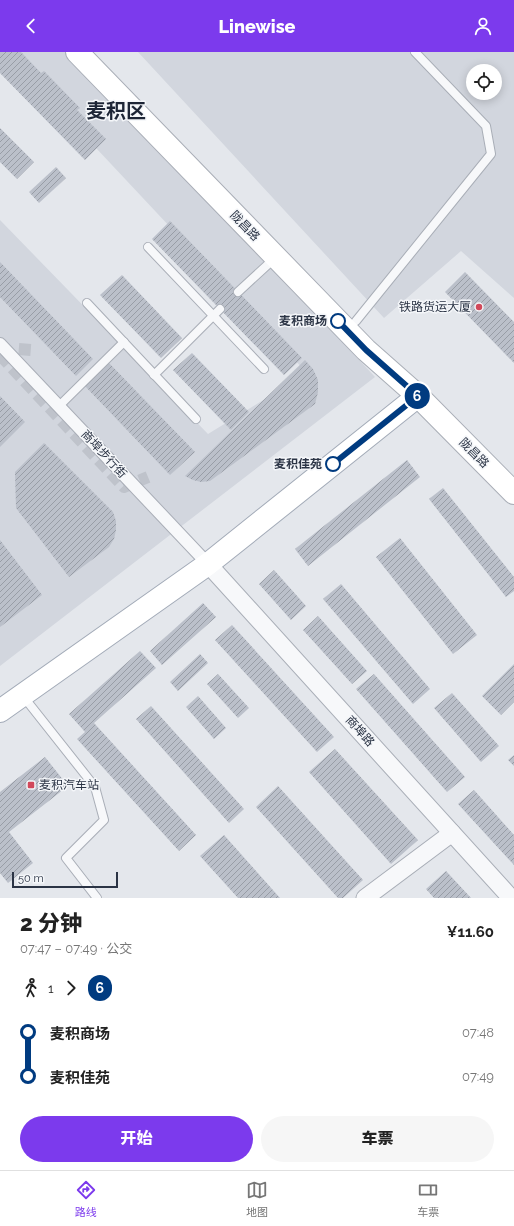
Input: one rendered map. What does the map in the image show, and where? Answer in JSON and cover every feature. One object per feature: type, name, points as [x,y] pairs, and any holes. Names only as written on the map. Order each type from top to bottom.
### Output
[{"type":"main road","name":"陇昌路","points":[[77,52],[366,350],[418,396],[514,494]]},
{"type":"main road","name":"陇昌路","points":[[97,52],[356,321],[418,396]]},
{"type":"main road","points":[[0,711],[208,564],[418,396]]},
{"type":"street","name":"商埠步行街","points":[[0,344],[208,564]]},
{"type":"street","name":"商埠路","points":[[208,564],[511,898]]},
{"type":"street","points":[[364,898],[452,833]]},
{"type":"lane","points":[[356,321],[491,154],[486,126],[415,52]]},
{"type":"lane","points":[[148,247],[264,369]]},
{"type":"lane","points":[[238,292],[276,257]]},
{"type":"lane","points":[[87,303],[196,419]]},
{"type":"lane","points":[[154,374],[220,309]]},
{"type":"lane","points":[[59,406],[124,342]]},
{"type":"lane","points":[[23,695],[95,787],[104,820],[66,858],[97,898]]},
{"type":"shaded area","points":[[6,52],[74,52],[375,377],[0,666],[0,220],[208,434],[307,373]]},
{"type":"shaded area","points":[[138,52],[514,52],[514,298],[461,251],[384,318]]},
{"type":"building","points":[[0,52],[21,52],[41,73],[44,71],[80,108],[77,110],[106,139],[85,160],[0,73]]},
{"type":"building","points":[[0,128],[34,162],[17,179],[0,162]]},
{"type":"building","points":[[56,167],[66,178],[39,203],[29,192]]},
{"type":"building","points":[[170,221],[302,358],[284,375],[152,239]]},
{"type":"building","points":[[0,262],[93,359],[76,376],[0,297]]},
{"type":"building","name":"铁路货运大厦","points":[[465,272],[514,322],[514,363],[445,292]]},
{"type":"building","points":[[122,275],[182,338],[161,358],[100,295]]},
{"type":"building","points":[[192,353],[249,412],[231,430],[173,370]]},
{"type":"building","points":[[305,360],[313,369],[318,380],[318,392],[315,404],[210,481],[201,482],[185,476]]},
{"type":"building","points":[[108,362],[195,452],[170,475],[84,385]]},
{"type":"building","points":[[0,396],[25,422],[0,447]]},
{"type":"building","points":[[44,443],[113,512],[116,521],[114,539],[109,547],[69,577],[16,508],[15,472]]},
{"type":"building","points":[[407,460],[420,477],[308,566],[295,549]]},
{"type":"building","points":[[443,488],[514,577],[514,591],[506,597],[429,499]]},
{"type":"building","points":[[400,538],[477,635],[453,654],[376,557]]},
{"type":"building","points":[[0,540],[42,595],[0,627]]},
{"type":"building","points":[[274,570],[306,606],[291,620],[259,584]]},
{"type":"building","points":[[341,584],[430,689],[413,704],[323,599]]},
{"type":"building","points":[[203,603],[216,617],[162,665],[150,651]]},
{"type":"building","points":[[318,616],[367,671],[352,684],[303,630]]},
{"type":"building","points":[[232,625],[334,737],[317,752],[215,640]]},
{"type":"building","points":[[140,651],[156,668],[94,723],[196,835],[179,851],[77,739],[85,732],[69,714]]},
{"type":"building","points":[[200,654],[208,663],[178,691],[170,682]]},
{"type":"building","points":[[514,664],[514,702],[501,715],[482,696]]},
{"type":"building","points":[[218,674],[249,708],[238,718],[207,684]]},
{"type":"building","points":[[374,674],[465,777],[447,792],[356,689]]},
{"type":"building","points":[[452,693],[499,746],[481,762],[434,708]]},
{"type":"building","points":[[198,696],[226,728],[214,739],[186,707]]},
{"type":"building","points":[[151,706],[244,809],[229,823],[136,719]]},
{"type":"building","points":[[335,749],[418,840],[391,864],[309,772]]},
{"type":"building","points":[[514,755],[514,766],[508,760]]},
{"type":"building","points":[[45,757],[68,786],[9,832],[33,863],[8,883],[0,873],[0,792]]},
{"type":"building","points":[[278,786],[363,880],[343,898],[338,898],[256,807]]},
{"type":"building","points":[[474,790],[514,835],[514,865],[458,804]]},
{"type":"building","points":[[224,835],[280,898],[238,898],[200,856]]},
{"type":"building","points":[[446,871],[471,898],[434,898],[426,889]]},
{"type":"tunnel","points":[[4,359],[18,349],[31,350]]},
{"type":"tunnel","points":[[0,355],[124,487],[148,477]]},
{"type":"bus line","name":"6","points":[[333,464],[418,396],[366,350],[338,321]]},
{"type":"place","name":"铁路货运大厦","points":[[479,307]]},
{"type":"place","name":"麦积商场","points":[[338,321]]},
{"type":"place","name":"麦积佳苑","points":[[333,464]]},
{"type":"place","name":"麦积汽车站","points":[[31,785]]},
{"type":"district","name":"麦积区","points":[[116,111]]}]
